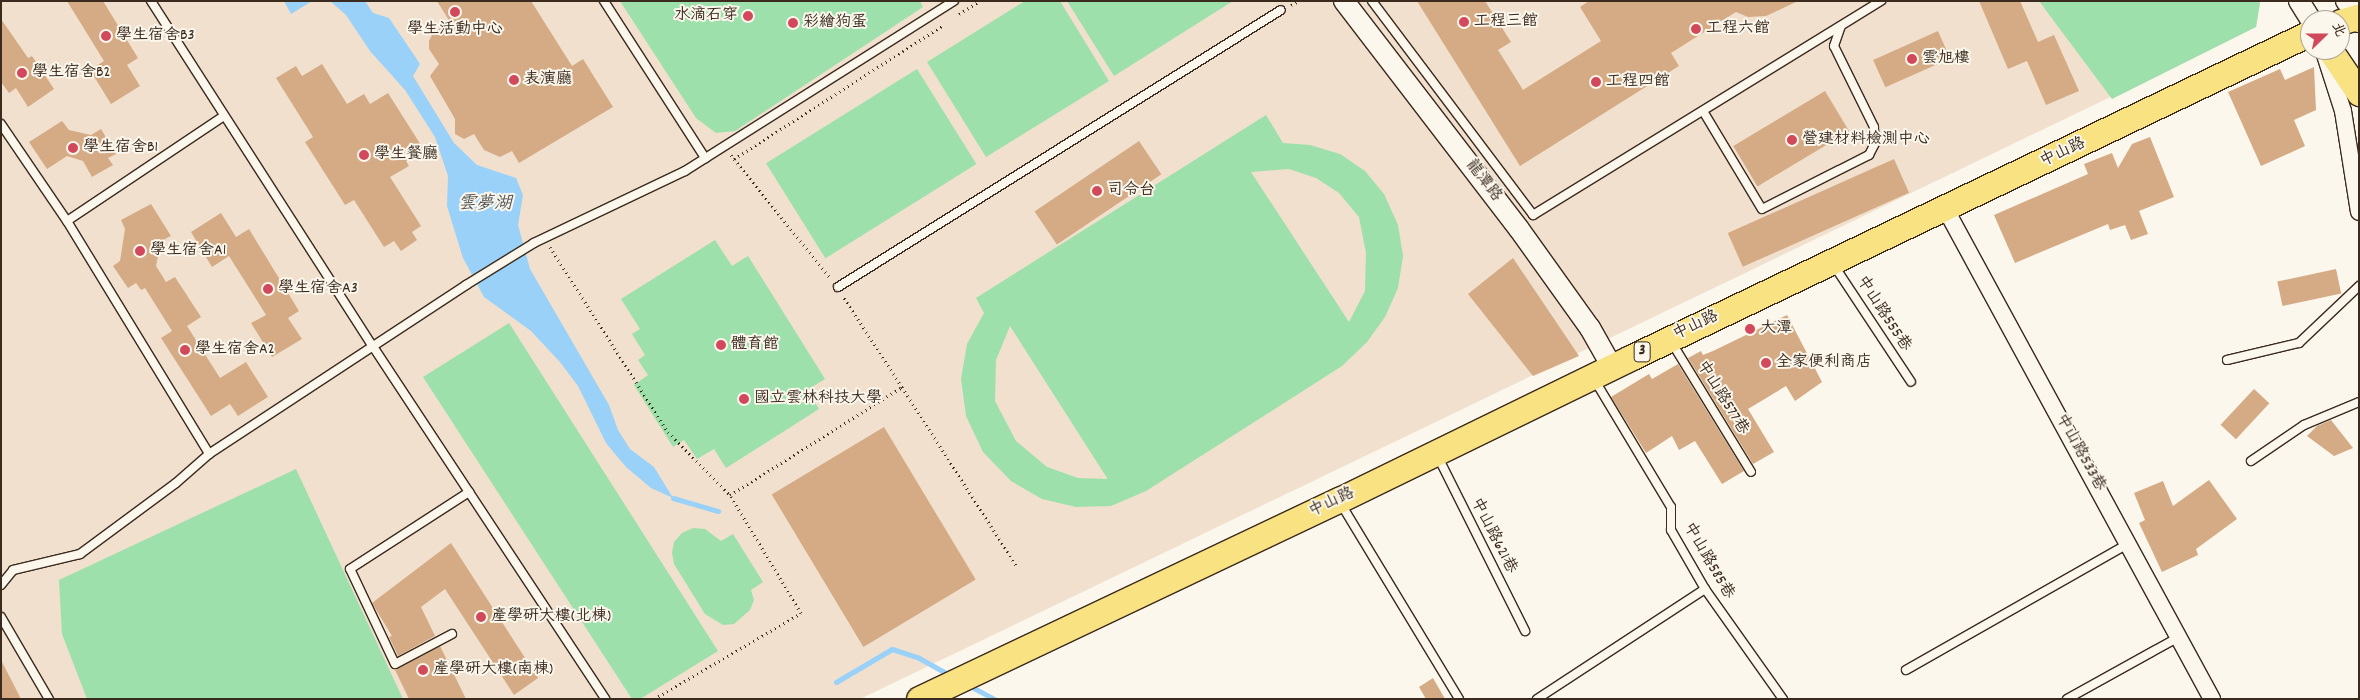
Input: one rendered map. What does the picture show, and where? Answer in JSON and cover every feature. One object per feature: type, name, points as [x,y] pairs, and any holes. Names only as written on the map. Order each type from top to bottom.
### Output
[{"type":"main road","name":"中山路","points":[[926,695],[1436,454],[1669,339],[2300,38]]},
{"type":"main road","points":[[2337,60],[2359,93]]},
{"type":"street","name":"龍潭路","points":[[1344,1],[1519,229],[1590,328],[1602,372]]},
{"type":"street","points":[[2327,60],[2343,111],[2359,212]]},
{"type":"street","name":"中山路533巷","points":[[1945,208],[2130,543],[2212,699]]},
{"type":"lane","points":[[151,1],[372,345],[605,699]]},
{"type":"lane","points":[[604,1],[705,158]]},
{"type":"lane","points":[[1,585],[13,570],[80,554],[176,483],[209,454],[372,345],[466,285],[534,243],[726,146],[954,1]]},
{"type":"lane","points":[[1372,1],[1533,215],[1881,1]]},
{"type":"lane","points":[[838,287],[1281,10]]},
{"type":"lane","points":[[1703,111],[1762,209],[1869,155],[1875,142],[1874,126],[1834,46],[1841,26]]},
{"type":"lane","points":[[68,222],[224,116]]},
{"type":"lane","points":[[1,124],[68,222],[209,454]]},
{"type":"lane","name":"中山路555巷","points":[[1832,262],[1911,382]]},
{"type":"lane","points":[[2227,360],[2299,343],[2359,286]]},
{"type":"lane","name":"中山路577巷","points":[[1669,339],[1752,472]]},
{"type":"lane","name":"中山路585巷","points":[[1602,372],[1671,507],[1671,530],[1705,589],[1784,699]]},
{"type":"lane","points":[[2251,461],[2304,425],[2359,402]]},
{"type":"lane","name":"中山路621巷","points":[[1436,454],[1525,631]]},
{"type":"lane","points":[[452,634],[395,664],[350,569],[469,492]]},
{"type":"lane","points":[[1339,500],[1459,699]]},
{"type":"lane","points":[[1906,670],[2130,543]]},
{"type":"lane","points":[[1537,699],[1705,589]]},
{"type":"lane","points":[[1,617],[49,699]]},
{"type":"lane","points":[[2067,699],[2179,637]]},
{"type":"path","points":[[955,17],[980,1]]},
{"type":"path","points":[[734,159],[947,22]]},
{"type":"path","points":[[726,146],[734,159],[838,287],[1017,567]]},
{"type":"path","points":[[545,238],[668,432],[730,495],[801,612],[654,699]]},
{"type":"path","points":[[730,495],[902,387]]},
{"type":"shaded area","name":"國立雲林科技大學","points":[[1,1],[2259,1],[2260,3],[2256,27],[860,699],[1,699]]},
{"type":"green space","points":[[620,1],[920,1],[923,7],[735,131],[716,133],[696,118]]},
{"type":"green space","points":[[1025,1],[1060,1],[1109,81],[986,157],[927,62]]},
{"type":"green space","points":[[1067,1],[1233,1],[1114,76]]},
{"type":"green space","points":[[2039,1],[2259,1],[2260,3],[2256,27],[2112,99]]},
{"type":"green space","points":[[917,69],[976,164],[825,258],[766,163]]},
{"type":"green space","points":[[1266,115],[1283,143],[1310,145],[1340,154],[1365,171],[1384,194],[1398,225],[1403,256],[1398,288],[1385,317],[1367,342],[1342,366],[1146,491],[1111,506],[1076,507],[1042,499],[1011,481],[983,452],[966,416],[961,379],[967,344],[984,313],[976,298]],"holes":[[[1289,169],[1316,178],[1339,193],[1359,217],[1366,253],[1365,291],[1349,322],[1251,172]],[[1010,326],[1107,478],[1107,479],[1078,478],[1047,467],[1016,441],[995,401],[996,360]]]},
{"type":"green space","name":"體育館","points":[[715,240],[732,266],[748,256],[825,379],[807,390],[819,409],[726,468],[714,449],[697,459],[684,440],[673,447],[634,385],[648,375],[638,360],[645,355],[632,334],[640,329],[621,299]]},
{"type":"green space","points":[[509,323],[718,651],[640,699],[632,699],[423,377]]},
{"type":"green space","points":[[296,469],[403,699],[87,699],[62,634],[59,580]]},
{"type":"green space","points":[[693,528],[705,529],[721,541],[733,534],[763,582],[751,590],[754,600],[750,610],[734,624],[723,625],[705,614],[674,564],[672,553],[674,542],[682,533]]},
{"type":"water","points":[[284,1],[312,1],[291,14]]},
{"type":"water","name":"雲夢湖","points":[[330,1],[365,1],[373,13],[389,18],[420,64],[413,76],[454,143],[477,165],[516,178],[523,195],[518,225],[530,269],[609,405],[618,430],[630,449],[654,467],[673,498],[651,488],[626,467],[606,443],[578,386],[560,362],[531,331],[484,297],[463,258],[447,206],[448,176],[435,137],[405,90],[370,51],[346,15]]},
{"type":"building","name":"學生宿舍B3","points":[[67,1],[103,1],[138,58],[127,65],[140,86],[111,104],[90,70],[104,61]]},
{"type":"building","name":"表演廳","points":[[437,1],[531,1],[572,66],[583,59],[613,107],[519,163],[512,151],[500,157],[484,150],[474,134],[464,139],[455,134],[455,119],[430,76],[439,64],[429,49],[429,41],[433,33],[450,22]]},
{"type":"building","name":"工程四館","points":[[1417,1],[1485,1],[1511,42],[1498,50],[1523,90],[1601,41],[1580,7],[1589,1],[1798,1],[1766,16],[1748,17],[1736,12],[1671,53],[1679,66],[1520,166]]},
{"type":"building","points":[[1979,1],[2020,1],[2038,42],[2054,35],[2079,91],[2046,105],[2027,61],[2008,69]]},
{"type":"building","name":"學生宿舍B2","points":[[1,19],[28,58],[32,56],[54,89],[28,107],[16,88],[9,93],[1,82]]},
{"type":"building","name":"雲旭樓","points":[[1938,31],[1950,58],[1885,87],[1873,60]]},
{"type":"building","name":"學生餐廳","points":[[322,64],[347,104],[364,94],[370,104],[388,93],[424,150],[406,161],[409,166],[390,177],[421,226],[412,232],[417,240],[401,251],[394,241],[384,247],[354,200],[345,205],[305,142],[313,137],[276,78],[296,66],[302,76]]},
{"type":"building","points":[[2314,67],[2316,110],[2294,120],[2305,146],[2261,166],[2228,92],[2280,69],[2285,80]]},
{"type":"building","name":"營建材料檢測中心","points":[[1825,91],[1849,131],[1757,186],[1733,146]]},
{"type":"building","name":"學生宿舍B1","points":[[62,121],[69,130],[91,135],[101,129],[116,154],[108,158],[113,165],[92,177],[83,161],[67,156],[47,169],[29,142]]},
{"type":"building","points":[[2150,137],[2174,197],[2139,211],[2148,234],[2131,240],[2125,225],[2110,230],[2108,224],[2015,263],[1994,215],[2088,174],[2084,164],[2112,153],[2118,168],[2132,144]]},
{"type":"building","name":"司令台","points":[[1139,141],[1161,174],[1057,245],[1035,211]]},
{"type":"building","points":[[1894,159],[1909,193],[1743,267],[1728,233]]},
{"type":"building","name":"學生宿舍A2","points":[[151,204],[171,236],[161,241],[156,266],[166,282],[175,277],[201,317],[187,326],[220,378],[246,362],[268,397],[238,416],[230,404],[211,416],[161,338],[172,331],[145,288],[141,290],[136,283],[128,288],[113,266],[120,261],[125,229],[121,220]]},
{"type":"building","name":"學生宿舍A3","points":[[221,213],[236,237],[249,229],[299,311],[288,318],[302,339],[272,357],[251,323],[266,315],[229,256],[212,267],[191,232]]},
{"type":"building","points":[[1513,258],[1579,356],[1533,376],[1468,294]]},
{"type":"building","points":[[2336,269],[2341,293],[2283,306],[2277,281]]},
{"type":"building","points":[[1787,315],[1822,382],[1795,401],[1786,386],[1748,409],[1774,452],[1753,464],[1688,358],[1701,351],[1703,355],[1713,351]]},
{"type":"building","points":[[1678,364],[1744,471],[1722,484],[1695,441],[1679,450],[1672,436],[1646,453],[1611,397],[1649,374],[1652,379]]},
{"type":"building","points":[[2254,389],[2269,403],[2236,439],[2221,425]]},
{"type":"building","points":[[2331,420],[2353,448],[2334,456],[2307,436],[2317,426]]},
{"type":"building","points":[[884,427],[976,580],[863,647],[772,494]]},
{"type":"building","points":[[2209,480],[2237,519],[2196,549],[2198,555],[2162,572],[2139,523],[2145,520],[2134,493],[2163,481],[2173,506]]},
{"type":"building","name":"產學研大樓(北棟)","points":[[451,543],[538,678],[514,695],[445,589],[421,607],[435,636],[398,656],[389,637],[392,636],[372,603]]},
{"type":"building","points":[[440,646],[466,699],[409,699],[395,670]]},
{"type":"building","points":[[1,660],[21,699],[1,699]]},
{"type":"building","points":[[1433,678],[1445,699],[1426,699],[1419,687]]},
{"type":"waterway","points":[[673,498],[718,511]]},
{"type":"waterway","points":[[836,682],[892,649],[919,658],[950,675]]},
{"type":"waterway","points":[[968,685],[994,699]]},
{"type":"place","name":"學生活動中心","points":[[455,12]]},
{"type":"place","name":"水滴石穿","points":[[748,16]]},
{"type":"place","name":"工程三館","points":[[1464,22]]},
{"type":"place","name":"彩繪狗蛋","points":[[793,23]]},
{"type":"place","name":"工程六館","points":[[1696,29]]},
{"type":"place","name":"學生宿舍B3","points":[[106,36]]},
{"type":"place","name":"雲旭樓","points":[[1912,59]]},
{"type":"place","name":"學生宿舍B2","points":[[22,73]]},
{"type":"place","name":"表演廳","points":[[514,80]]},
{"type":"place","name":"工程四館","points":[[1596,82]]},
{"type":"place","name":"營建材料檢測中心","points":[[1792,140]]},
{"type":"place","name":"學生宿舍B1","points":[[73,148]]},
{"type":"place","name":"學生餐廳","points":[[364,155]]},
{"type":"place","name":"司令台","points":[[1097,191]]},
{"type":"place","name":"學生宿舍A1","points":[[140,251]]},
{"type":"place","name":"學生宿舍A3","points":[[268,289]]},
{"type":"place","name":"大潭","points":[[1750,329]]},
{"type":"place","name":"體育館","points":[[721,345]]},
{"type":"place","name":"學生宿舍A2","points":[[185,350]]},
{"type":"place","name":"全家便利商店","points":[[1766,363]]},
{"type":"place","name":"國立雲林科技大學","points":[[744,399]]},
{"type":"place","name":"產學研大樓(北棟)","points":[[481,617]]},
{"type":"place","name":"產學研大樓(南棟)","points":[[423,670]]}]
